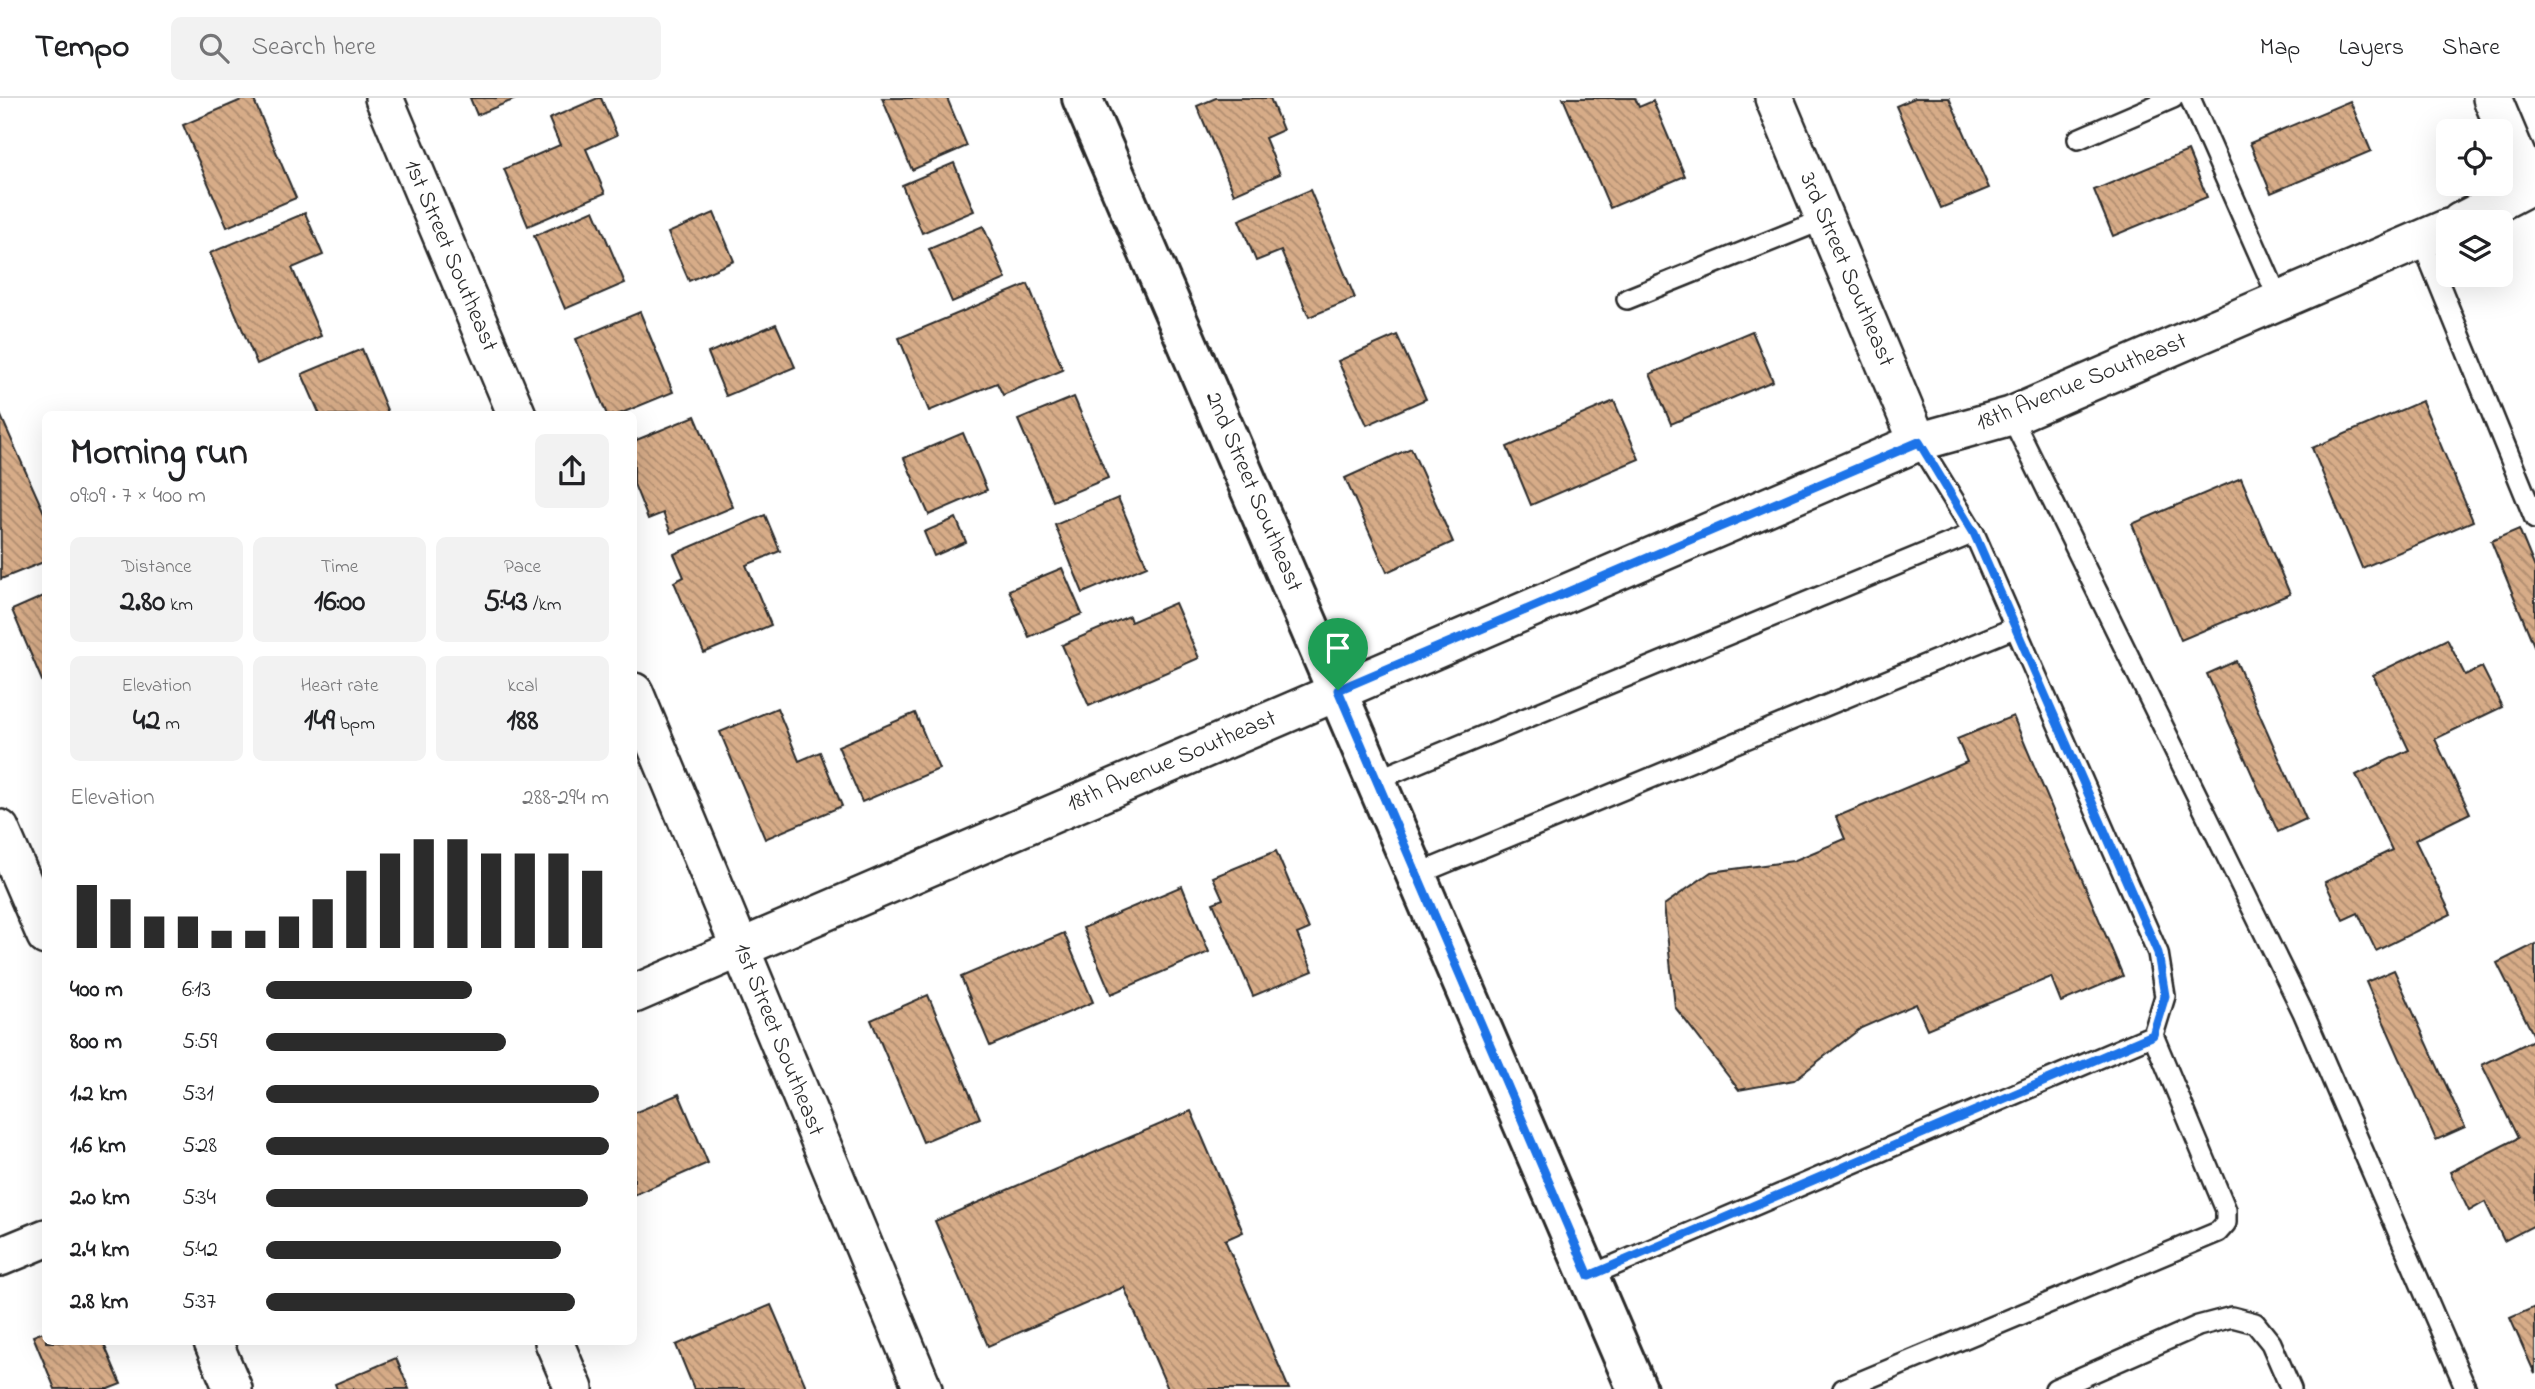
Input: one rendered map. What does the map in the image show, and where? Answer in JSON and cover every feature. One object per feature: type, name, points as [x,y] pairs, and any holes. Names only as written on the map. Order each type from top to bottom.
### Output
[{"type":"street","name":"1st Street Southeast","points":[[384,98],[515,411]]},
{"type":"street","name":"2nd Street Southeast","points":[[1082,98],[1637,1389]]},
{"type":"street","name":"3rd Street Southeast","points":[[1774,98],[1919,442]]},
{"type":"street","points":[[2482,210],[2532,184],[2492,98]]},
{"type":"street","name":"18th Avenue Southeast","points":[[637,994],[1919,442],[2011,416],[2435,235]]},
{"type":"street","name":"1st Street Southeast","points":[[637,698],[742,948],[761,1004],[923,1389]]},
{"type":"street","points":[[0,829],[42,927]]},
{"type":"street","points":[[0,1257],[42,1240]]},
{"type":"street","points":[[214,1345],[233,1389]]},
{"type":"street","points":[[555,1345],[574,1389]]},
{"type":"lane","points":[[2078,139],[2173,98]]},
{"type":"lane","points":[[2190,98],[2280,302]]},
{"type":"lane","points":[[1627,299],[1825,219]]},
{"type":"lane","points":[[2435,235],[2535,519]]},
{"type":"lane","points":[[2011,416],[2303,1012],[2466,1389]]},
{"type":"lane","points":[[1843,1389],[2218,1232],[2226,1223],[2227,1210],[2153,1035],[2165,996],[2158,953],[1974,533],[1919,442]]},
{"type":"lane","points":[[1376,780],[1974,533]]},
{"type":"lane","points":[[1416,875],[2014,628]]},
{"type":"lane","points":[[1589,1276],[2153,1035]]},
{"type":"lane","points":[[2055,1389],[2199,1326],[2232,1317],[2255,1323],[2271,1343],[2291,1389]]},
{"type":"building","points":[[246,98],[253,98],[296,198],[227,227],[183,125]]},
{"type":"building","points":[[470,98],[518,98],[477,115]]},
{"type":"building","points":[[601,98],[617,135],[586,149],[605,193],[528,226],[504,169],[560,145],[549,119]]},
{"type":"building","points":[[882,98],[947,98],[967,146],[912,170]]},
{"type":"building","points":[[1216,98],[1270,98],[1283,130],[1265,138],[1280,174],[1234,194],[1197,106]]},
{"type":"building","points":[[1563,98],[1635,98],[1639,107],[1653,101],[1685,176],[1610,208]]},
{"type":"building","points":[[1915,98],[1949,98],[1989,188],[1941,208],[1896,106]]},
{"type":"building","points":[[2350,101],[2371,151],[2271,193],[2250,143]]},
{"type":"building","points":[[2188,151],[2207,197],[2113,236],[2094,190]]},
{"type":"building","points":[[954,163],[974,211],[922,233],[902,185]]},
{"type":"building","points":[[1310,190],[1355,298],[1309,317],[1281,251],[1256,261],[1239,220]]},
{"type":"building","points":[[594,210],[625,283],[565,309],[534,236]]},
{"type":"building","points":[[305,213],[323,255],[292,268],[321,336],[257,364],[210,253]]},
{"type":"building","points":[[714,213],[734,261],[689,281],[668,233]]},
{"type":"building","points":[[983,226],[1006,279],[952,302],[929,249]]},
{"type":"building","points":[[1028,284],[1063,370],[1003,395],[997,383],[929,411],[899,338]]},
{"type":"building","points":[[640,312],[673,392],[627,411],[605,411],[576,339]]},
{"type":"building","points":[[776,324],[795,367],[726,396],[708,353]]},
{"type":"building","points":[[1752,331],[1773,381],[1671,424],[1650,374]]},
{"type":"building","points":[[1397,335],[1426,399],[1367,425],[1338,361]]},
{"type":"building","points":[[362,349],[387,411],[318,411],[302,374]]},
{"type":"building","points":[[1074,397],[1108,478],[1053,501],[1018,420]]},
{"type":"building","points":[[1614,401],[1639,459],[1531,505],[1507,447]]},
{"type":"building","points":[[2422,401],[2473,521],[2362,568],[2312,448]]},
{"type":"building","points":[[0,414],[42,508],[42,563],[1,579]]},
{"type":"building","points":[[695,416],[733,507],[671,533],[663,513],[648,519],[637,492],[637,440]]},
{"type":"building","points":[[963,433],[987,490],[929,515],[904,458]]},
{"type":"building","points":[[1411,448],[1453,542],[1387,572],[1345,478]]},
{"type":"building","points":[[2241,478],[2290,594],[2181,640],[2132,524]]},
{"type":"building","points":[[1118,498],[1147,566],[1083,593],[1055,525]]},
{"type":"building","points":[[765,515],[780,551],[746,565],[771,625],[704,653],[674,582],[684,577],[674,554]]},
{"type":"building","points":[[956,518],[966,542],[934,556],[924,532]]},
{"type":"building","points":[[2519,529],[2535,568],[2535,648],[2491,541]]},
{"type":"building","points":[[1062,568],[1082,614],[1029,637],[1009,590]]},
{"type":"building","points":[[42,597],[42,681],[12,610]]},
{"type":"building","points":[[1175,603],[1199,658],[1089,706],[1062,645],[1129,616],[1131,622]]},
{"type":"building","points":[[2447,639],[2465,675],[2482,667],[2502,707],[2435,739],[2470,813],[2415,840],[2451,914],[2376,951],[2358,913],[2343,920],[2325,882],[2392,850],[2356,775],[2409,750],[2373,675]]},
{"type":"building","points":[[2236,661],[2306,819],[2278,832],[2207,674]]},
{"type":"building","points":[[777,708],[799,761],[820,752],[842,806],[765,839],[720,732]]},
{"type":"building","points":[[915,713],[939,769],[862,802],[838,746]]},
{"type":"building","points":[[2013,716],[2123,976],[2061,1002],[2051,977],[1927,1029],[1916,1004],[1861,1028],[1794,1080],[1739,1090],[1675,1007],[1664,905],[1711,872],[1793,861],[1845,839],[1836,817],[1967,762],[1957,739]]},
{"type":"building","points":[[1276,851],[1309,929],[1297,934],[1313,971],[1253,996],[1213,903],[1223,899],[1213,877]]},
{"type":"building","points":[[1182,886],[1209,952],[1111,994],[1083,928]]},
{"type":"building","points":[[1064,933],[1093,1002],[990,1046],[961,977]]},
{"type":"building","points":[[2535,944],[2535,1038],[2497,963]]},
{"type":"building","points":[[2394,970],[2465,1127],[2436,1140],[2366,982]]},
{"type":"building","points":[[928,995],[980,1118],[923,1142],[871,1020]]},
{"type":"building","points":[[2535,1039],[2535,1225],[2504,1241],[2485,1202],[2469,1211],[2450,1172],[2518,1138],[2482,1065]]},
{"type":"building","points":[[679,1094],[708,1163],[637,1194],[637,1112]]},
{"type":"building","points":[[1191,1111],[1243,1232],[1225,1240],[1289,1389],[1168,1389],[1124,1287],[988,1346],[935,1221]]},
{"type":"building","points":[[771,1305],[807,1389],[694,1389],[676,1345]]},
{"type":"building","points":[[2535,1307],[2535,1374],[2510,1318]]},
{"type":"building","points":[[42,1333],[42,1345],[104,1345],[121,1384],[108,1389],[55,1389],[33,1336]]},
{"type":"building","points":[[396,1358],[409,1389],[337,1389],[335,1384]]},
{"type":"route","points":[[1919,442],[1974,533],[2158,953],[2165,996],[2153,1035],[1589,1276],[1338,690],[1919,442]]}]
